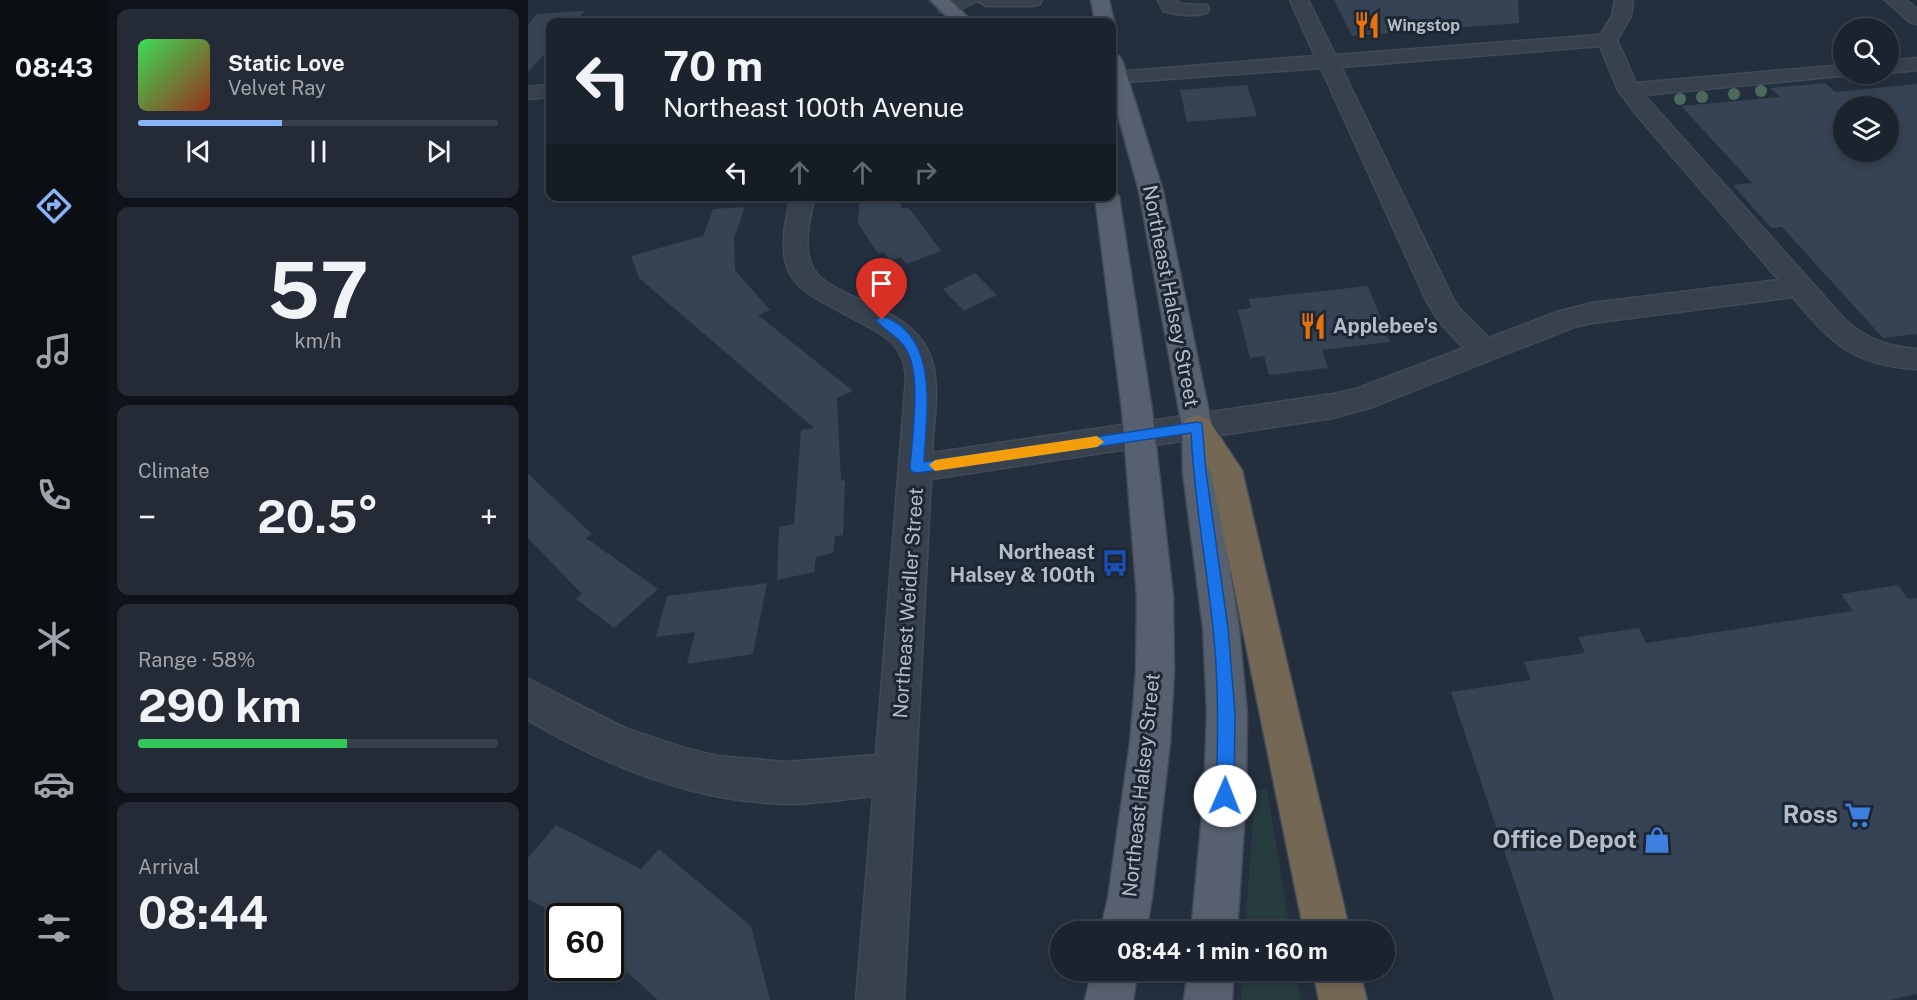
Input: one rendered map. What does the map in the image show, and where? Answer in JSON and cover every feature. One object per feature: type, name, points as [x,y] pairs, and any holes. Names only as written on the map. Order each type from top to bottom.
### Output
[{"type":"highway","points":[[1197,427],[1226,470],[1326,921]]},
{"type":"highway","points":[[1338,981],[1342,1000]]},
{"type":"main road","points":[[1100,0],[1103,18]]},
{"type":"main road","points":[[943,4],[959,18]]},
{"type":"main road","name":"Northeast Halsey Street","points":[[1116,79],[1151,191],[1197,427],[1199,472],[1221,628],[1227,713],[1225,796],[1216,921]]},
{"type":"main road","name":"Northeast Halsey Street","points":[[1108,201],[1140,435],[1155,597],[1155,672],[1150,743],[1125,921]]},
{"type":"main road","points":[[1109,1000],[1113,981]]},
{"type":"main road","points":[[1208,1000],[1210,981]]},
{"type":"street","points":[[943,4],[969,0]]},
{"type":"street","points":[[986,0],[1033,0]]},
{"type":"street","points":[[1167,0],[1170,7],[1176,9],[1200,9]]},
{"type":"street","points":[[1299,0],[1440,300],[1449,315],[1485,352]]},
{"type":"street","points":[[1624,0],[1622,16],[1610,30],[1607,40],[1629,90],[1843,336],[1882,356],[1917,359]]},
{"type":"street","points":[[1904,4],[1917,18]]},
{"type":"street","points":[[1116,69],[1328,60],[1607,40]]},
{"type":"street","points":[[1899,66],[1917,64]]},
{"type":"street","points":[[1629,90],[1833,71]]},
{"type":"street","points":[[528,93],[546,91]]},
{"type":"street","name":"Northeast Weidler Street","points":[[802,201],[796,227],[798,266],[810,283],[826,293],[867,311],[897,329],[914,352],[921,378],[917,468],[880,1000]]},
{"type":"street","points":[[917,468],[1197,427],[1361,399],[1567,319],[1592,313],[1800,287]]},
{"type":"street","points":[[528,698],[569,724],[650,759],[727,779],[788,783],[896,773]]},
{"type":"green space","points":[[1267,789],[1288,921],[1246,921],[1255,790]]},
{"type":"green space","points":[[1242,981],[1298,981],[1301,1000],[1241,1000]]},
{"type":"building","points":[[1334,0],[1518,0],[1519,23],[1352,36]]},
{"type":"building","points":[[585,11],[578,18],[546,18],[546,52],[528,72],[528,25],[536,14]]},
{"type":"building","points":[[1825,83],[1835,92],[1917,84],[1917,334],[1883,338],[1782,227],[1771,228],[1733,185],[1752,183],[1681,106],[1780,97],[1770,88]]},
{"type":"building","points":[[1247,85],[1257,116],[1187,122],[1180,90]]},
{"type":"building","points":[[860,201],[901,201],[901,208],[909,208],[941,251],[907,264],[901,257],[890,261],[884,252],[878,254],[858,223]]},
{"type":"building","points":[[745,207],[734,238],[735,270],[770,310],[758,315],[853,391],[837,398],[841,481],[845,480],[843,535],[835,536],[833,553],[816,557],[814,572],[777,580],[779,527],[794,524],[801,430],[814,428],[639,278],[631,256],[703,236],[713,209]]},
{"type":"building","points":[[975,273],[997,295],[964,311],[943,289]]},
{"type":"building","name":"Applebee's","points":[[1368,286],[1390,342],[1322,350],[1328,368],[1269,375],[1264,356],[1250,358],[1238,310],[1251,308],[1249,299]]},
{"type":"building","points":[[528,474],[592,534],[586,538],[658,589],[614,628],[576,599],[582,594],[528,538]]},
{"type":"building","points":[[767,583],[753,654],[687,664],[695,632],[656,637],[667,596]]},
{"type":"building","name":"Office Depot","points":[[1898,585],[1908,599],[1917,598],[1917,994],[1889,1000],[1554,1000],[1451,692],[1531,680],[1524,662],[1585,653],[1578,637],[1639,628],[1646,643],[1853,611],[1841,594]]},
{"type":"building","points":[[556,825],[641,869],[659,849],[751,926],[770,1000],[658,1000],[624,970],[624,903],[546,903],[546,909],[528,899],[528,858]]},
{"type":"slow traffic","points":[[935,465],[1097,442]]},
{"type":"place","name":"Wingstop","points":[[1367,25]]},
{"type":"place","name":"Applebee's","points":[[1313,326]]},
{"type":"place","name":"Northeast Halsey & 100th","points":[[1115,563]]},
{"type":"place","name":"Ross","points":[[1858,815]]},
{"type":"place","name":"Office Depot","points":[[1657,840]]},
{"type":"route","points":[[882,320],[897,329],[914,352],[921,378],[917,468],[1197,427],[1199,472],[1221,628],[1227,713],[1225,796]]}]
